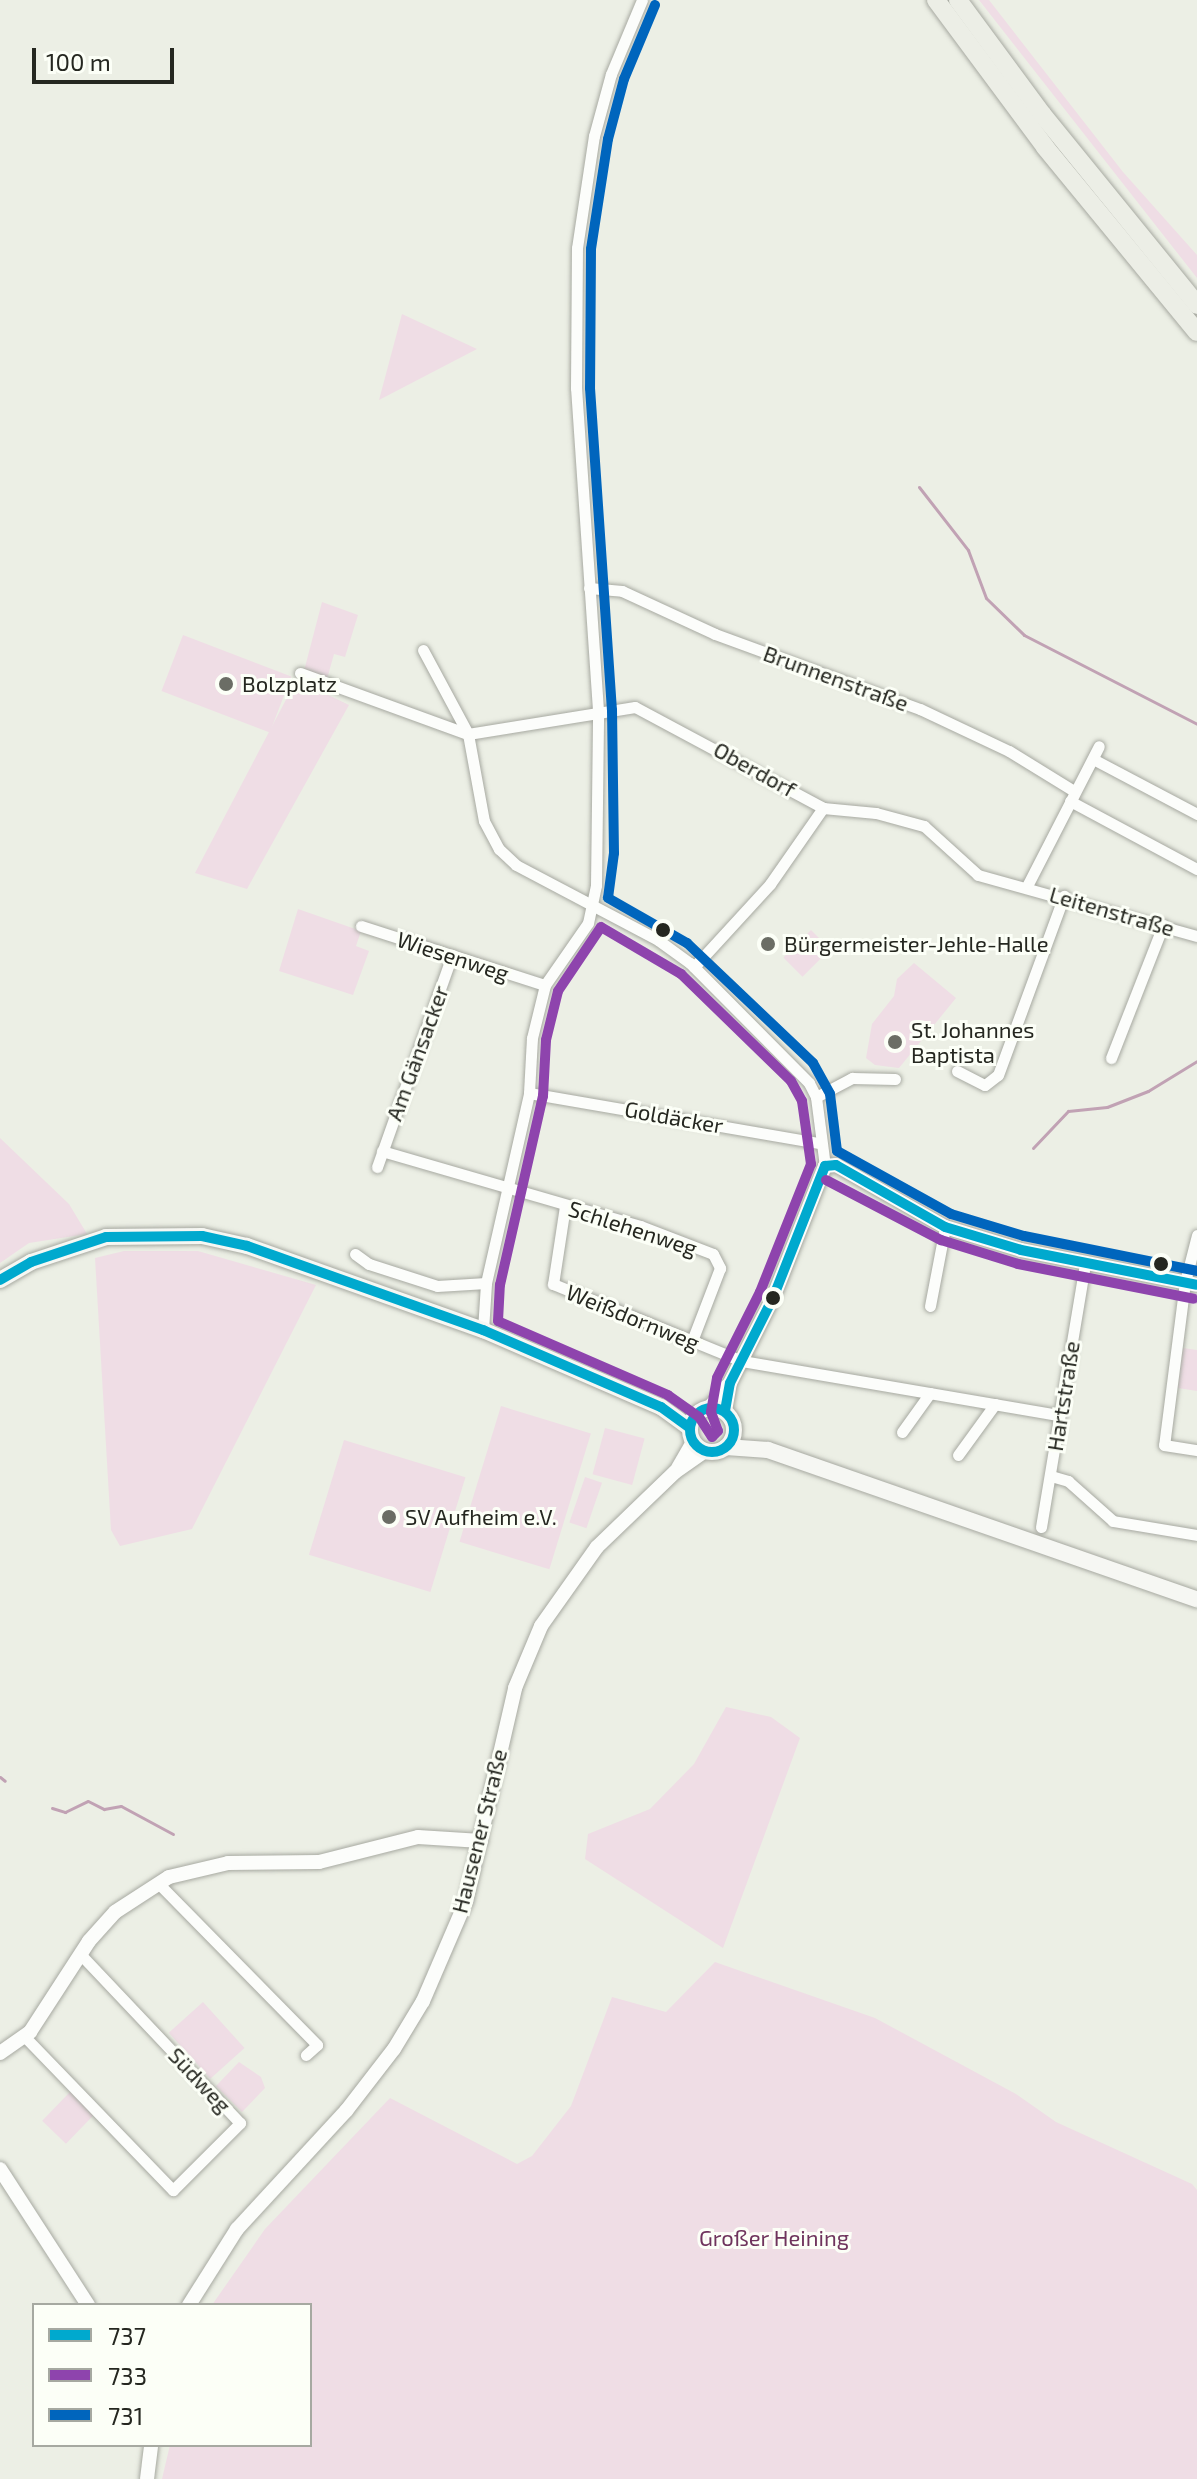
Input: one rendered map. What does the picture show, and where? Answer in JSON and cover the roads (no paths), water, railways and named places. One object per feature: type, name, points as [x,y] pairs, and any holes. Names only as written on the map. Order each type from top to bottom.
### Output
[{"type":"highway","points":[[936,0],[1045,147],[1197,332]]},
{"type":"highway","points":[[958,0],[1042,114],[1197,305]]},
{"type":"main road","points":[[0,1280],[41,1257],[106,1237],[202,1236],[247,1246],[483,1330],[703,1425],[726,1447],[768,1450],[1197,1599]]},
{"type":"main road","points":[[703,1425],[734,1426],[768,1450]]},
{"type":"main road","points":[[726,1447],[734,1426]]},
{"type":"street","points":[[483,1330],[486,1283],[529,1093],[532,1038],[545,985],[588,923],[600,853],[598,710],[576,388],[580,205],[611,74],[642,0]]},
{"type":"street","name":"Brunnenstraße","points":[[589,588],[622,591],[715,634],[920,709],[1009,751],[1072,796],[1197,869]]},
{"type":"street","points":[[423,650],[468,734],[484,821],[499,849],[516,865],[658,940],[694,967],[802,1072],[816,1097],[818,1143],[825,1166],[836,1165],[945,1227],[1085,1264],[1191,1284]]},
{"type":"street","points":[[300,673],[468,734]]},
{"type":"street","name":"Oberdorf","points":[[468,734],[623,706],[652,712],[823,808],[876,813],[924,826],[978,875],[1027,886]]},
{"type":"street","points":[[1027,886],[1099,746]]},
{"type":"street","points":[[1093,759],[1197,814]]},
{"type":"street","points":[[694,967],[770,884],[823,808]]},
{"type":"street","name":"Leitenstraße","points":[[1027,886],[1197,936]]},
{"type":"street","points":[[957,1071],[985,1085],[998,1075],[1064,896]]},
{"type":"street","points":[[1111,1058],[1163,925]]},
{"type":"street","name":"Wiesenweg","points":[[361,926],[545,985]]},
{"type":"street","name":"Am Gänsacker","points":[[377,1167],[452,955]]},
{"type":"street","points":[[816,1097],[852,1078],[895,1079]]},
{"type":"street","name":"Goldäcker","points":[[529,1093],[818,1143]]},
{"type":"street","name":"Am Gänsacker","points":[[382,1151],[508,1191]]},
{"type":"street","name":"Hausener Straße","points":[[190,2303],[237,2229],[394,2049],[446,1953],[481,1841],[527,1652],[597,1547],[675,1472],[730,1383],[825,1166]]},
{"type":"street","name":"Schlehenweg","points":[[508,1191],[640,1226],[713,1254],[720,1268],[692,1341]]},
{"type":"street","name":"Weißdornweg","points":[[565,1206],[553,1284],[742,1361],[1059,1415]]},
{"type":"street","points":[[930,1306],[945,1227]]},
{"type":"street","points":[[1197,1235],[1164,1445],[1197,1450]]},
{"type":"street","points":[[355,1254],[369,1264],[437,1286],[486,1283]]},
{"type":"street","name":"Hartstraße","points":[[1041,1527],[1085,1264]]},
{"type":"street","points":[[902,1432],[930,1393]]},
{"type":"street","points":[[958,1455],[995,1404]]},
{"type":"street","points":[[1051,1476],[1068,1481],[1113,1521],[1197,1535]]},
{"type":"street","points":[[0,2053],[25,2037],[80,1954],[115,1912],[158,1883],[205,1867],[319,1862],[418,1837],[481,1841]]},
{"type":"street","points":[[158,1883],[317,2045],[306,2055]]},
{"type":"street","name":"Südweg","points":[[25,2037],[173,2190],[240,2123],[80,1954]]},
{"type":"street","points":[[0,2169],[87,2303]]},
{"type":"street","points":[[147,2479],[151,2447]]},
{"type":"waterway","points":[[919,487],[968,550],[986,598],[1024,635],[1197,724]]},
{"type":"waterway","points":[[1033,1148],[1068,1111],[1107,1107],[1148,1091],[1197,1061]]},
{"type":"waterway","points":[[0,1777],[5,1781]]},
{"type":"waterway","points":[[52,1808],[65,1812],[88,1801],[104,1809],[121,1806],[173,1834]]},
{"type":"place","name":"Bolzplatz","points":[[226,684]]},
{"type":"place","name":"Bürgermeister-Jehle-Halle","points":[[768,944]]},
{"type":"place","name":"St. Johannes Baptista","points":[[895,1042]]},
{"type":"place","name":"SV Aufheim e.V.","points":[[389,1517]]},
{"type":"park label","name":"Großer Heining","points":[[774,2238]]}]
